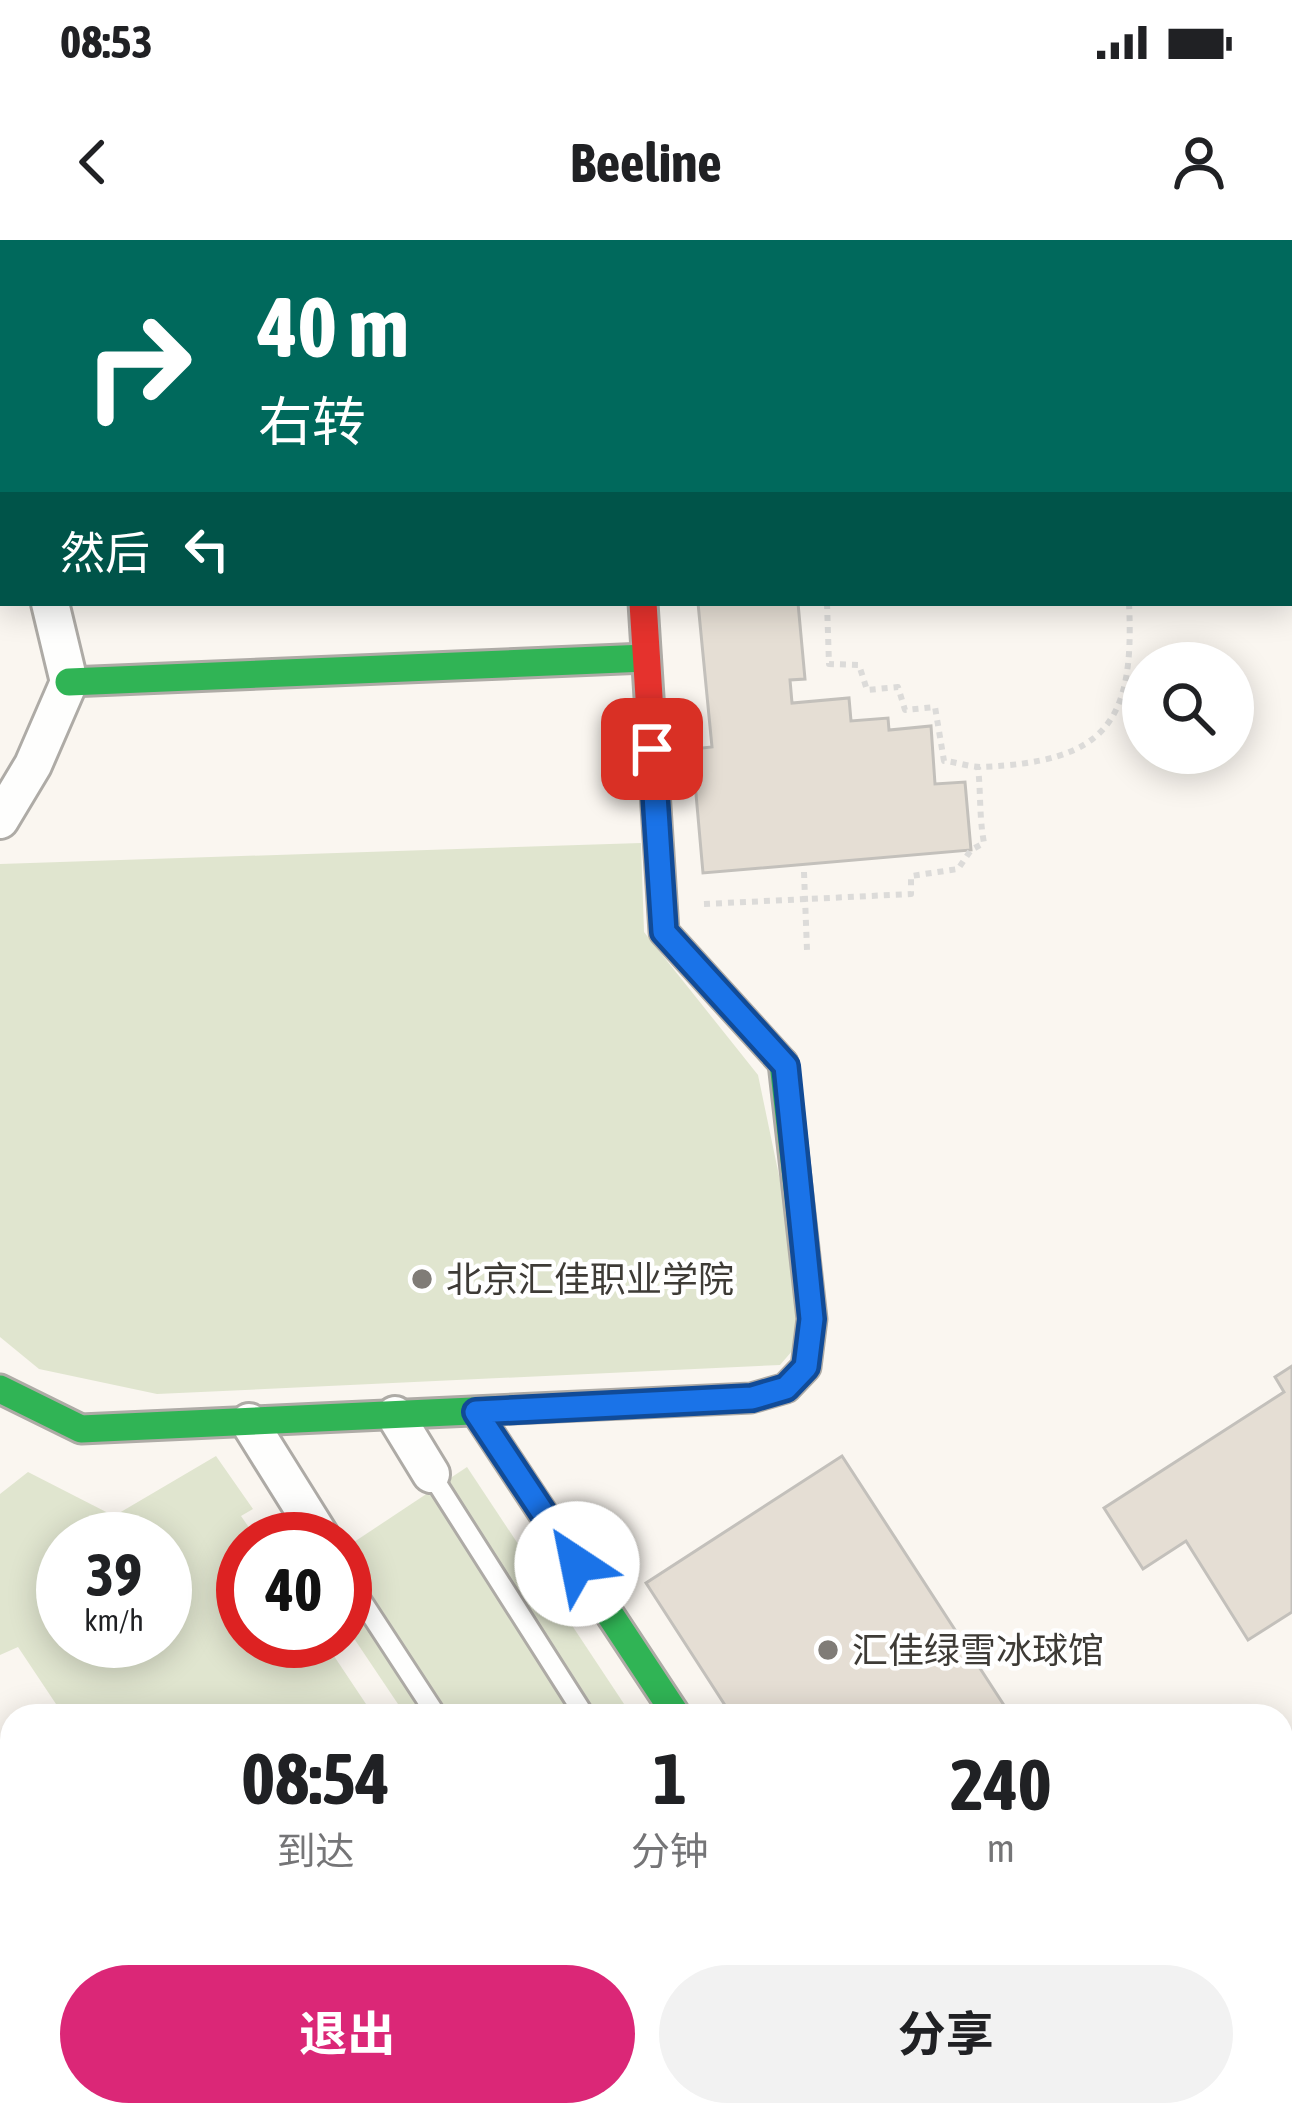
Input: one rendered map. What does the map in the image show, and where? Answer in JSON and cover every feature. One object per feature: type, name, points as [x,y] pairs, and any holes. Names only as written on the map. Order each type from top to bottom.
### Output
[{"type":"street","points":[[0,820],[33,765],[69,682],[51,606]]},
{"type":"street","points":[[0,1388],[81,1430],[752,1398],[786,1388],[806,1367],[812,1319],[786,1066],[664,932],[643,606]]},
{"type":"street","points":[[69,682],[646,658]]},
{"type":"street","points":[[476,1412],[669,1704]]},
{"type":"street","points":[[395,1415],[431,1474]]},
{"type":"street","points":[[249,1422],[305,1512]]},
{"type":"lane","points":[[431,1474],[577,1704]]},
{"type":"lane","points":[[372,1616],[429,1704]]},
{"type":"path","points":[[827,606],[830,664],[859,665],[867,690],[898,687],[905,710],[935,707],[944,761],[978,767],[1057,755],[1101,735],[1114,717],[1132,661],[1129,606]]},
{"type":"path","points":[[704,904],[911,894],[911,876],[958,869],[971,850],[984,843],[977,808],[978,767]]},
{"type":"path","points":[[804,872],[807,950]]},
{"type":"green space","points":[[641,843],[644,932],[758,1075],[811,1329],[780,1365],[157,1394],[39,1369],[0,1337],[0,864]]},
{"type":"green space","points":[[216,1456],[253,1509],[216,1512],[216,1668],[342,1668],[366,1704],[56,1704],[18,1647],[0,1655],[0,1494],[28,1472],[106,1512],[36,1512],[36,1668],[192,1668],[192,1512],[121,1512]]},
{"type":"green space","points":[[467,1467],[624,1704],[398,1704],[372,1665],[372,1530]]},
{"type":"building","points":[[698,606],[798,606],[805,679],[790,680],[792,703],[849,698],[851,721],[888,718],[889,730],[931,726],[935,784],[965,782],[971,850],[703,873],[692,749],[712,747]]},
{"type":"building","points":[[1292,1366],[1292,1612],[1248,1640],[1186,1541],[1143,1569],[1104,1508],[1284,1392],[1275,1377]]},
{"type":"building","name":"汇佳绿雪冰球馆","points":[[842,1456],[1003,1704],[724,1704],[646,1583]]},
{"type":"traffic: fast","points":[[69,682],[646,658]]},
{"type":"traffic: fast","points":[[0,1389],[81,1429],[751,1398],[786,1388],[806,1367],[812,1319],[783,1063]]},
{"type":"traffic: fast","points":[[476,1412],[669,1704]]},
{"type":"traffic: jam","points":[[643,606],[664,932],[783,1063]]},
{"type":"place","name":"北京汇佳职业学院","points":[[422,1279]]},
{"type":"place","name":"汇佳绿雪冰球馆","points":[[828,1650]]},
{"type":"route","points":[[577,1564],[476,1412],[752,1398],[786,1388],[806,1367],[812,1319],[786,1066],[664,932],[652,749]]}]
